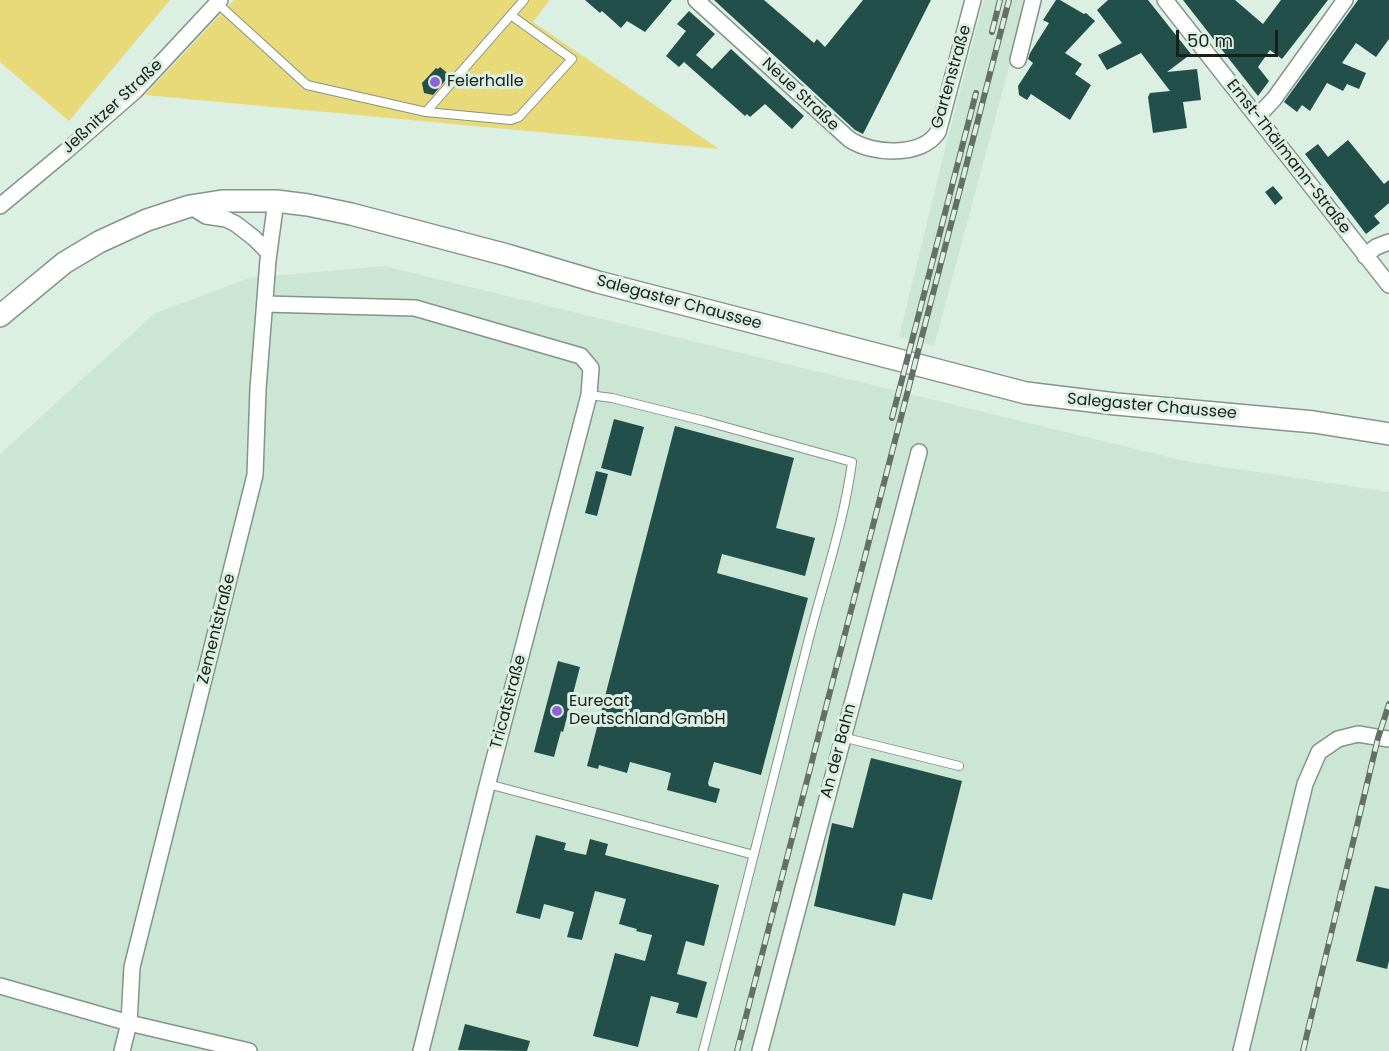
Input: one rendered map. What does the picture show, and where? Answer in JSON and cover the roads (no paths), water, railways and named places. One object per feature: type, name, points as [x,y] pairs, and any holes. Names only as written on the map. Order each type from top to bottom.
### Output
[{"type":"main road","name":"Salegaster Chaussee","points":[[0,316],[50,274],[82,252],[139,223],[190,206],[222,201],[276,201],[351,214],[507,255],[598,282],[1026,393],[1116,404],[1314,422],[1389,434]]},
{"type":"street","name":"Neue Straße","points":[[696,0],[858,145],[883,151],[921,147]]},
{"type":"street","name":"Gartenstraße","points":[[921,147],[932,141],[938,132],[973,0]]},
{"type":"street","points":[[1017,60],[1033,0]]},
{"type":"street","name":"Ernst-Thälmann-Straße","points":[[1165,0],[1389,285]]},
{"type":"street","points":[[1257,117],[1274,99],[1345,0]]},
{"type":"street","name":"Jeßnitzer Straße","points":[[0,206],[135,91],[218,1]]},
{"type":"street","name":"Zementstraße","points":[[123,1051],[129,1023],[132,967],[255,475],[258,389],[269,253],[276,201]]},
{"type":"street","points":[[190,206],[206,216],[226,219],[236,224],[269,253]]},
{"type":"street","points":[[1365,256],[1376,247],[1389,242]]},
{"type":"street","name":"Tricatstraße","points":[[265,304],[415,308],[581,356],[591,368],[589,394],[421,1051]]},
{"type":"street","name":"An der Bahn","points":[[760,1051],[919,452]]},
{"type":"street","points":[[1242,1051],[1305,784],[1319,752],[1338,739],[1358,734],[1389,739]]},
{"type":"street","points":[[0,986],[129,1023],[249,1051]]},
{"type":"lane","points":[[426,112],[524,0]]},
{"type":"lane","points":[[218,1],[307,85],[426,112],[511,120],[519,117],[572,59],[512,16]]},
{"type":"lane","points":[[589,394],[704,421],[852,462],[848,489],[703,1051]]},
{"type":"lane","points":[[842,737],[959,766]]},
{"type":"lane","points":[[488,784],[754,855]]},
{"type":"railway","points":[[992,32],[1000,0]]},
{"type":"railway","points":[[737,1051],[1009,0]]},
{"type":"railway","points":[[892,418],[976,93]]},
{"type":"railway","points":[[1303,1051],[1378,738],[1389,704]]},
{"type":"place","name":"Feierhalle","points":[[435,82]]},
{"type":"place","name":"Eurecat Deutschland GmbH","points":[[557,711]]}]
